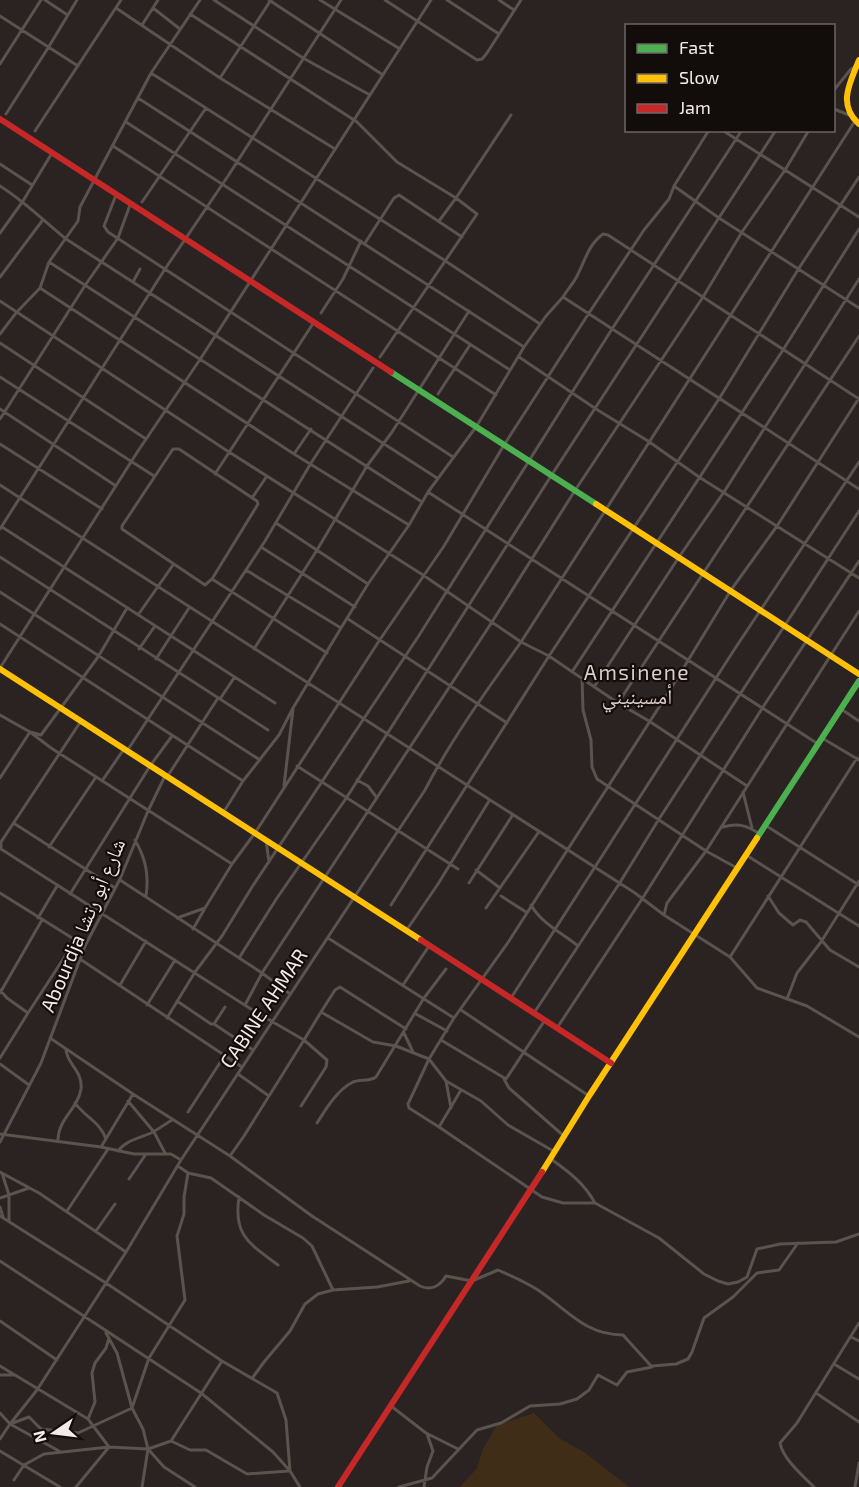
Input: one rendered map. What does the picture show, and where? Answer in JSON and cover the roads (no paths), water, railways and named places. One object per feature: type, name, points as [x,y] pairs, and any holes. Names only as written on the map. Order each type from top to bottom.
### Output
[{"type":"street","points":[[0,64],[43,0],[66,15]]},
{"type":"street","points":[[77,0],[3,117],[130,205],[250,280],[574,492],[634,528],[859,674]]},
{"type":"street","points":[[35,131],[121,0]]},
{"type":"street","points":[[142,25],[159,0]]},
{"type":"street","points":[[0,334],[40,288],[49,262],[78,221],[80,207],[151,73],[200,0]]},
{"type":"street","points":[[214,0],[303,58],[370,95]]},
{"type":"street","points":[[220,78],[270,0],[383,75]]},
{"type":"street","points":[[320,0],[400,50]]},
{"type":"street","points":[[275,703],[0,527],[341,0]]},
{"type":"street","points":[[385,0],[477,60],[482,58],[521,0]]},
{"type":"street","points":[[431,0],[201,358],[131,462],[0,669],[611,1063]]},
{"type":"street","points":[[447,0],[499,34]]},
{"type":"street","points":[[499,0],[514,10]]},
{"type":"street","points":[[116,8],[220,78],[335,150]]},
{"type":"street","points":[[153,8],[180,29]]},
{"type":"street","points":[[190,14],[355,120],[397,162],[456,198],[477,214],[380,357]]},
{"type":"street","points":[[0,16],[78,66]]},
{"type":"street","points":[[835,89],[858,63]]},
{"type":"street","points":[[849,115],[846,101],[858,63]]},
{"type":"street","points":[[151,73],[540,324]]},
{"type":"street","points":[[138,98],[524,347]]},
{"type":"street","points":[[142,202],[206,108]]},
{"type":"street","points":[[835,109],[849,115],[857,123]]},
{"type":"street","points":[[439,221],[511,115]]},
{"type":"street","points":[[126,122],[510,370]]},
{"type":"street","name":"CABINE AHMAR","points":[[0,1439],[38,1390],[242,1066],[425,790],[437,766],[477,704],[521,642],[648,441],[857,123]]},
{"type":"street","points":[[193,928],[232,864],[255,833],[463,514],[504,445],[589,313],[631,250],[669,199],[674,186],[708,132]]},
{"type":"street","points":[[725,132],[859,217]]},
{"type":"street","points":[[167,1018],[195,972],[216,944],[405,657],[612,329],[741,132]]},
{"type":"street","points":[[239,958],[277,898],[347,797],[551,476],[775,132]]},
{"type":"street","points":[[245,1005],[262,973],[326,879],[808,132]]},
{"type":"street","points":[[113,146],[496,395]]},
{"type":"street","points":[[0,232],[23,201],[52,153]]},
{"type":"street","points":[[0,164],[32,185]]},
{"type":"street","points":[[391,905],[549,656],[720,399],[799,268],[859,177]]},
{"type":"street","points":[[0,186],[23,201],[66,239],[437,478]]},
{"type":"street","points":[[674,186],[719,218],[859,308]]},
{"type":"street","points":[[116,195],[104,226],[108,232],[453,457]]},
{"type":"street","points":[[365,243],[394,198],[399,195],[462,237]]},
{"type":"street","points":[[0,419],[118,238],[130,205]]},
{"type":"street","points":[[0,277],[43,220]]},
{"type":"street","points":[[0,223],[4,226]]},
{"type":"street","points":[[572,672],[783,350],[859,229]]},
{"type":"street","points":[[223,813],[243,781],[279,735],[368,584],[409,525],[437,478],[476,427],[524,347],[563,297],[577,276],[588,250],[603,234],[655,265],[859,398],[777,526],[731,590],[509,941],[454,1018],[429,1059],[408,1104],[409,1108],[542,1197],[554,1201],[595,1203],[659,1238],[704,1274],[728,1284],[747,1277],[757,1249],[780,1244],[836,1242],[859,1234]]},
{"type":"street","points":[[321,314],[361,241]]},
{"type":"street","points":[[49,262],[422,502]]},
{"type":"street","points":[[133,282],[140,269]]},
{"type":"street","points":[[594,687],[765,429],[859,279]]},
{"type":"street","points":[[40,288],[249,422],[294,454],[409,525]]},
{"type":"street","points":[[563,297],[859,489]]},
{"type":"street","points":[[0,301],[229,452],[423,575],[521,642],[549,656],[618,704],[650,721],[747,786]]},
{"type":"street","points":[[254,649],[336,520],[367,466],[384,444],[469,311]]},
{"type":"street","points":[[215,474],[293,352],[315,322]]},
{"type":"street","points":[[618,704],[859,336]]},
{"type":"street","points":[[0,343],[146,439]]},
{"type":"street","points":[[438,394],[470,344]]},
{"type":"street","points":[[518,357],[548,379],[648,441],[699,477],[859,578]]},
{"type":"street","points":[[102,781],[148,721],[194,652],[373,368]]},
{"type":"street","points":[[0,377],[154,476]]},
{"type":"street","points":[[0,409],[116,486]]},
{"type":"street","points":[[294,454],[311,429]]},
{"type":"street","points":[[0,444],[102,509]]},
{"type":"street","points":[[173,449],[215,474],[257,501],[258,507],[212,579],[208,583],[201,584],[122,530],[122,526],[173,449]]},
{"type":"street","points":[[511,998],[717,677],[859,462]]},
{"type":"street","points":[[252,498],[267,476]]},
{"type":"street","points":[[0,485],[494,804]]},
{"type":"street","points":[[428,492],[787,722],[858,759],[730,957]]},
{"type":"street","points":[[534,1013],[859,511]]},
{"type":"street","points":[[276,523],[368,584]]},
{"type":"street","points":[[261,547],[355,607]]},
{"type":"street","points":[[0,557],[268,730]]},
{"type":"street","points":[[557,1028],[859,561]]},
{"type":"street","points":[[138,615],[173,565]]},
{"type":"street","points":[[246,570],[341,628]]},
{"type":"street","points":[[212,579],[327,653]]},
{"type":"street","points":[[0,592],[260,760]]},
{"type":"street","points":[[30,732],[41,735],[62,709],[98,657],[127,608]]},
{"type":"street","points":[[156,659],[189,608]]},
{"type":"street","points":[[664,915],[667,903],[706,851],[859,611]]},
{"type":"street","points":[[348,618],[379,641],[507,723]]},
{"type":"street","points":[[0,624],[243,781]]},
{"type":"street","points":[[140,649],[155,626]]},
{"type":"street","name":"Abourdja شارع أبو رتشا","points":[[0,1142],[2,1134],[41,1063],[85,946],[120,879],[148,811],[166,776],[234,678]]},
{"type":"street","points":[[582,678],[583,710],[591,740],[592,767],[597,779],[706,851],[737,868]]},
{"type":"street","points":[[339,1487],[532,1189],[589,1096],[859,681]]},
{"type":"street","points":[[282,791],[293,708]]},
{"type":"street","points":[[841,709],[859,721]]},
{"type":"street","points":[[1,717],[30,732],[60,754],[232,864]]},
{"type":"street","points":[[81,721],[15,824],[0,841],[0,849],[304,1040],[327,1060],[326,1067],[301,1106]]},
{"type":"street","points":[[0,778],[30,732]]},
{"type":"street","points":[[70,894],[150,766],[172,736]]},
{"type":"street","points":[[297,766],[458,869]]},
{"type":"street","points":[[49,847],[96,777]]},
{"type":"street","points":[[357,780],[368,786],[377,798]]},
{"type":"street","points":[[467,785],[730,957],[758,988],[807,1006],[859,1037]]},
{"type":"street","points":[[743,792],[752,828]]},
{"type":"street","points":[[406,931],[490,801]]},
{"type":"street","points":[[470,883],[476,870],[512,816]]},
{"type":"street","points":[[721,827],[737,823],[752,828],[760,834]]},
{"type":"street","points":[[15,824],[115,888]]},
{"type":"street","points":[[765,825],[858,883],[821,942],[797,973],[787,999]]},
{"type":"street","points":[[486,908],[538,833]]},
{"type":"street","points":[[135,840],[148,873],[146,897]]},
{"type":"street","points":[[266,840],[269,862]]},
{"type":"street","points":[[746,855],[859,926]]},
{"type":"street","points":[[476,870],[500,888]]},
{"type":"street","points":[[120,879],[291,994]]},
{"type":"street","points":[[28,1013],[0,991],[57,886]]},
{"type":"street","points":[[0,892],[85,946]]},
{"type":"street","points":[[501,896],[526,912]]},
{"type":"street","points":[[768,896],[779,913],[793,925],[800,920],[806,922],[830,950],[859,967]]},
{"type":"street","points":[[531,904],[544,922],[556,928],[578,946]]},
{"type":"street","points":[[177,918],[205,908]]},
{"type":"street","points":[[328,938],[454,1018]]},
{"type":"street","points":[[0,1058],[75,941]]},
{"type":"street","points":[[120,985],[146,941]]},
{"type":"street","points":[[403,985],[429,946]]},
{"type":"street","points":[[80,959],[242,1066]]},
{"type":"street","points":[[147,1005],[175,960]]},
{"type":"street","points":[[317,1123],[329,1104],[351,1083],[375,1078],[424,998],[446,969]]},
{"type":"street","points":[[230,1156],[335,990],[340,987],[405,1031],[414,1052]]},
{"type":"street","points":[[177,1001],[254,1050]]},
{"type":"street","points":[[214,1024],[225,1007]]},
{"type":"street","points":[[460,1010],[589,1096]]},
{"type":"street","points":[[321,1012],[373,1042],[396,1046],[429,1059],[446,1081],[481,1101],[508,1125],[555,1152]]},
{"type":"street","points":[[416,1014],[447,1030]]},
{"type":"street","points":[[504,1079],[509,1078],[545,1020]]},
{"type":"street","points":[[50,1038],[230,1156],[312,1216],[411,1281],[424,1288],[431,1288],[441,1285],[446,1276],[472,1281],[498,1270],[543,1294],[577,1321],[605,1334],[623,1335],[652,1367]]},
{"type":"street","points":[[441,1040],[504,1079],[508,1088],[565,1137]]},
{"type":"street","points":[[58,1140],[61,1124],[75,1104],[81,1087],[77,1069],[67,1056],[66,1050]]},
{"type":"street","points":[[188,1112],[225,1055]]},
{"type":"street","points":[[0,1064],[29,1085]]},
{"type":"street","points":[[238,1074],[268,1096]]},
{"type":"street","points":[[446,1081],[450,1108]]},
{"type":"street","points":[[439,1127],[462,1090]]},
{"type":"street","points":[[101,1147],[133,1094]]},
{"type":"street","points":[[128,1101],[154,1132],[165,1153]]},
{"type":"street","points":[[75,1104],[101,1128],[106,1139]]},
{"type":"street","points":[[118,1151],[122,1145],[154,1132],[172,1120]]},
{"type":"street","points":[[2,1134],[58,1140],[118,1151],[146,1154],[165,1153],[182,1160]]},
{"type":"street","points":[[67,1211],[108,1149]]},
{"type":"street","points":[[129,1179],[146,1154]]},
{"type":"street","points":[[551,1159],[575,1176],[595,1203]]},
{"type":"street","points":[[178,1166],[188,1173],[211,1178],[308,1242],[333,1290]]},
{"type":"street","points":[[1,1172],[67,1211],[126,1252]]},
{"type":"street","points":[[1,1172],[9,1195],[9,1221]]},
{"type":"street","points":[[10,1424],[29,1417],[41,1429],[78,1433],[132,1408],[149,1358],[185,1300],[177,1236],[184,1214],[188,1173]]},
{"type":"street","points":[[0,1198],[29,1188]]},
{"type":"street","points":[[239,1197],[237,1218],[248,1244],[278,1265]]},
{"type":"street","points":[[96,1231],[115,1204]]},
{"type":"street","points":[[0,1207],[2,1217],[222,1361],[277,1393],[286,1420],[290,1471]]},
{"type":"street","points":[[399,1487],[437,1475],[477,1430],[501,1423],[530,1406],[561,1404],[577,1399],[589,1390],[598,1375],[617,1385],[627,1372],[676,1364],[687,1359],[692,1352],[704,1318],[733,1297],[757,1273],[779,1270],[798,1243]]},
{"type":"street","points":[[0,1261],[201,1393],[273,1452],[290,1471],[300,1487]]},
{"type":"street","points":[[253,1377],[290,1332],[305,1304],[318,1294],[333,1290],[377,1287],[411,1281]]},
{"type":"street","points":[[0,1321],[57,1360]]},
{"type":"street","points":[[814,1487],[787,1457],[780,1443],[797,1423],[859,1323]]},
{"type":"street","points":[[105,1332],[117,1353],[132,1408],[143,1429],[148,1449],[142,1487]]},
{"type":"street","points":[[851,1337],[859,1341]]},
{"type":"street","points":[[88,1419],[95,1402],[92,1373],[109,1338]]},
{"type":"street","points":[[14,1480],[24,1465],[44,1454],[109,1447],[148,1449],[171,1441],[222,1361]]},
{"type":"street","points":[[834,1364],[859,1379]]},
{"type":"street","points":[[0,1366],[88,1419],[109,1447]]},
{"type":"street","points":[[0,1375],[14,1375]]},
{"type":"street","points":[[815,1393],[859,1422]]},
{"type":"street","points":[[391,1406],[426,1432],[458,1449]]},
{"type":"street","points":[[0,1413],[10,1424],[61,1452]]},
{"type":"street","points":[[424,1487],[427,1480],[427,1467],[433,1451],[426,1432]]},
{"type":"street","points":[[171,1441],[190,1450],[206,1450],[247,1474],[290,1471]]},
{"type":"street","points":[[76,1487],[109,1447]]},
{"type":"street","points":[[148,1449],[164,1467],[195,1487]]},
{"type":"street","points":[[0,1451],[60,1487]]},
{"type":"street","points":[[855,1487],[859,1463]]},
{"type":"district","name":"Amsinene أمسينيني","points":[[637,683]]}]
